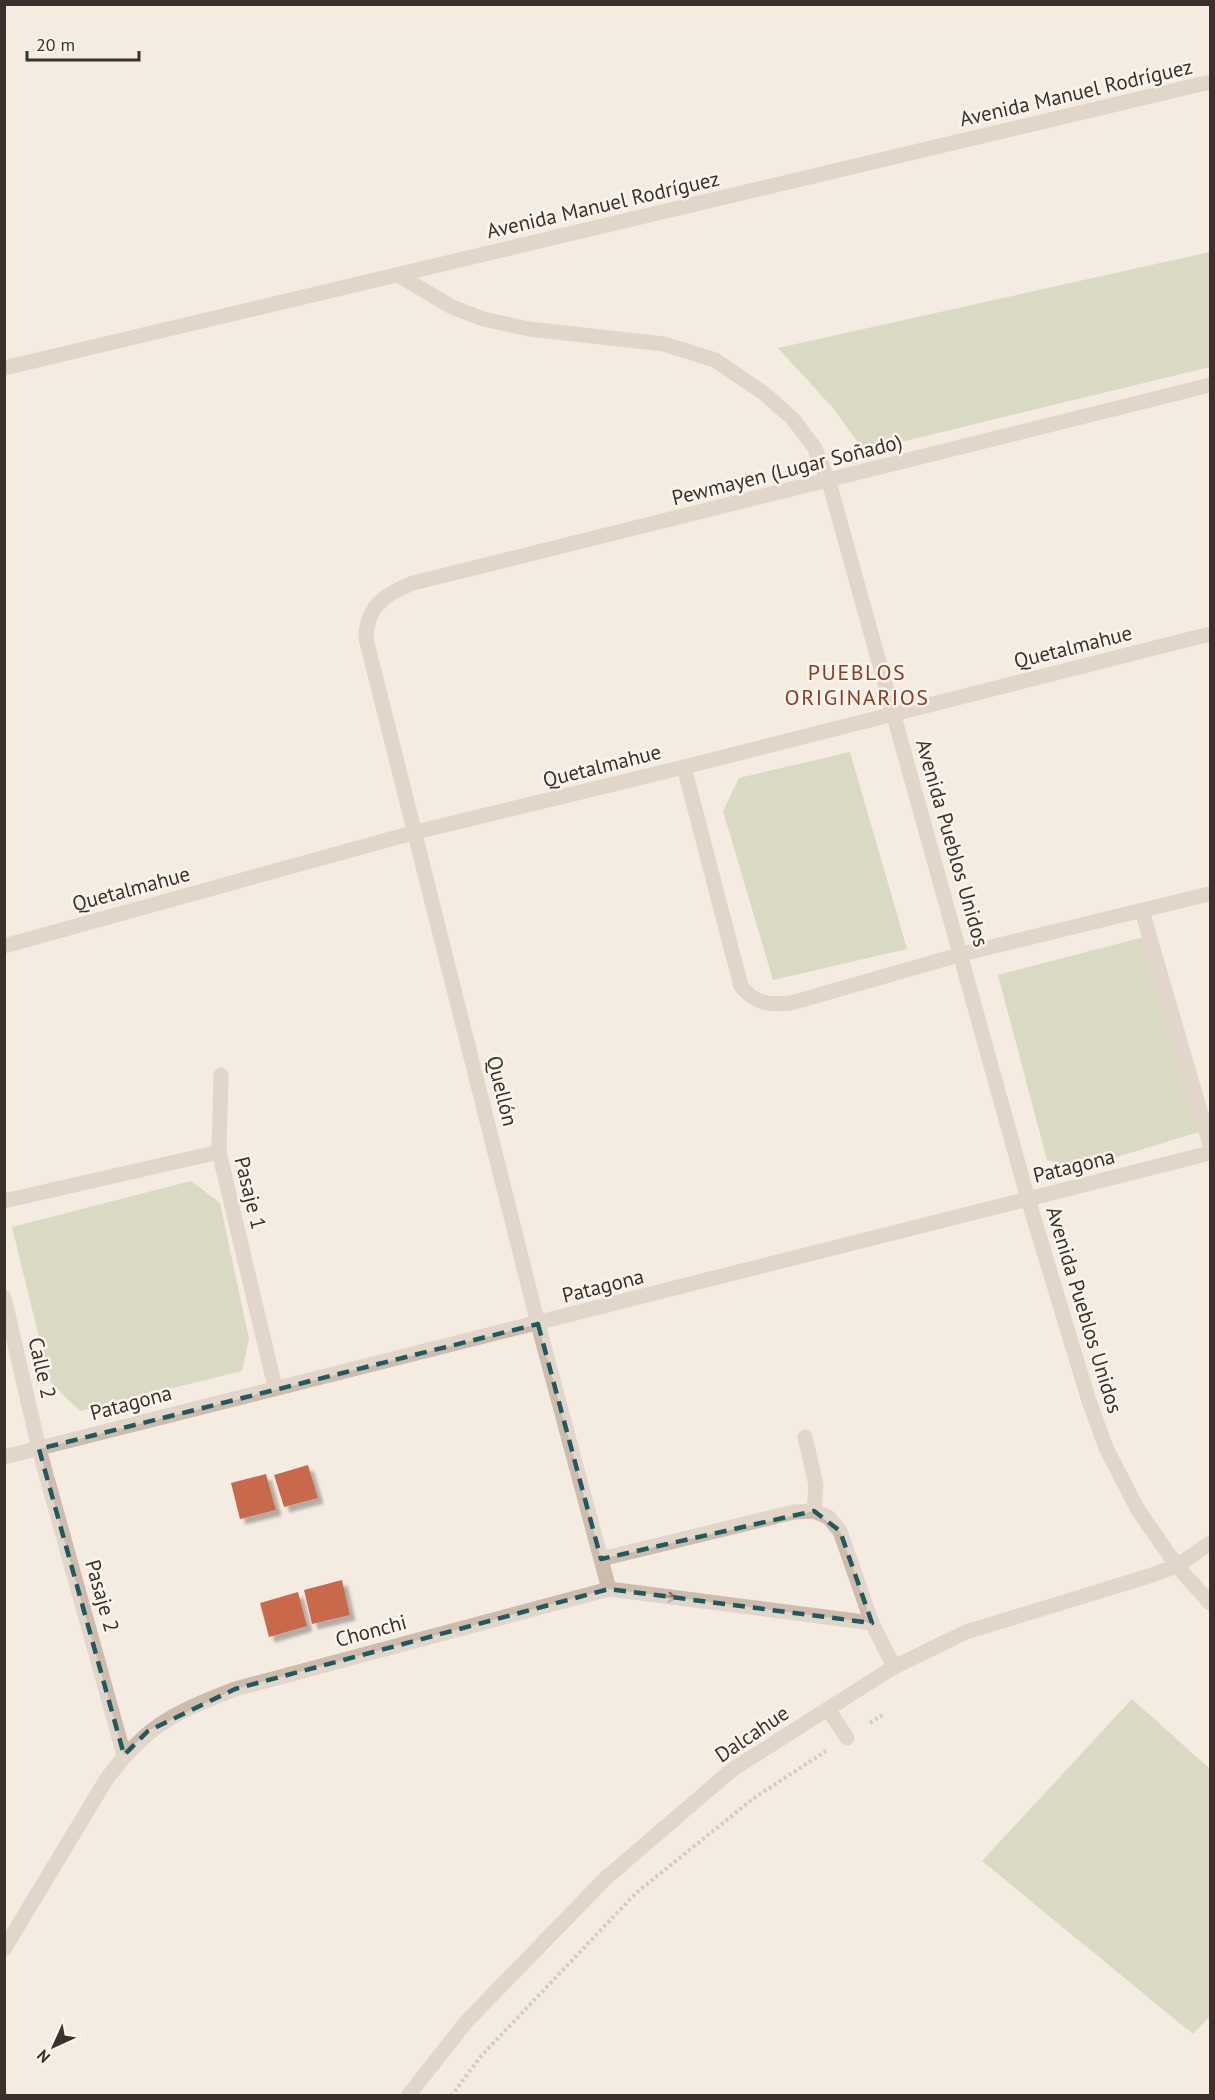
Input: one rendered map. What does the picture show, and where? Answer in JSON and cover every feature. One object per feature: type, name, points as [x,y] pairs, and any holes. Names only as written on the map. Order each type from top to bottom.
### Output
[{"type":"street","name":"Avenida Manuel Rodríguez","points":[[4,368],[1210,82]]},
{"type":"street","name":"Avenida Pueblos Unidos","points":[[398,275],[452,307],[483,319],[529,329],[664,344],[715,360],[765,394],[793,419],[814,447],[829,482],[1067,1335],[1106,1448],[1138,1510],[1177,1566],[1210,1603]]},
{"type":"street","name":"Pewmayen (Lugar Soñado)","points":[[376,602],[388,593],[413,583],[829,482],[1210,385]]},
{"type":"street","name":"Quellón","points":[[376,602],[366,629],[366,639],[538,1324],[609,1589]]},
{"type":"street","name":"Quetalmahue","points":[[4,946],[416,832],[1210,634]]},
{"type":"street","points":[[684,767],[741,986],[750,998],[762,1003],[791,1003],[962,954],[1209,894]]},
{"type":"street","points":[[1143,910],[1210,1145]]},
{"type":"street","points":[[219,1152],[221,1075]]},
{"type":"street","name":"Pasaje 1","points":[[4,1201],[219,1152],[275,1387]]},
{"type":"street","name":"Patagona","points":[[4,1457],[1210,1153]]},
{"type":"street","name":"Calle 2","points":[[4,1297],[39,1449]]},
{"type":"street","points":[[805,1437],[816,1485],[813,1510]]},
{"type":"street","name":"Pasaje 2","points":[[39,1449],[124,1755]]},
{"type":"street","points":[[601,1559],[794,1512],[813,1510],[828,1517],[840,1531],[872,1623],[894,1667]]},
{"type":"street","name":"Dalcahue","points":[[408,2096],[466,2022],[606,1878],[733,1769],[894,1667],[966,1632],[1177,1566],[1210,1543]]},
{"type":"street","name":"Chonchi","points":[[4,1949],[106,1780],[124,1755],[148,1731],[188,1708],[235,1689],[609,1589],[872,1623]]},
{"type":"street","points":[[828,1709],[847,1738]]},
{"type":"path","points":[[451,2096],[482,2055],[636,1893],[754,1798],[882,1715]]},
{"type":"highlighted area","points":[[538,1324],[601,1559],[814,1511],[840,1531],[872,1623],[609,1589],[235,1689],[148,1731],[124,1755],[39,1449]]},
{"type":"green space","points":[[1210,252],[1210,367],[864,451],[833,408],[778,348]]},
{"type":"green space","points":[[850,752],[907,949],[773,980],[723,811],[739,778]]},
{"type":"green space","points":[[1152,935],[1205,1130],[1078,1169],[1047,1160],[998,975]]},
{"type":"green space","points":[[191,1181],[220,1203],[249,1339],[242,1371],[80,1411],[50,1382],[12,1227]]},
{"type":"green space","points":[[1132,1699],[1210,1769],[1210,2016],[1193,2034],[982,1861]]},
{"type":"building","points":[[308,1465],[318,1498],[284,1507],[274,1475]]},
{"type":"building","points":[[266,1474],[276,1510],[240,1519],[231,1483]]},
{"type":"building","points":[[342,1580],[350,1615],[312,1624],[304,1590]]},
{"type":"building","points":[[298,1592],[307,1626],[269,1637],[260,1603]]},
{"type":"district","name":"PUEBLOS ORIGINARIOS","points":[[857,684]]}]
